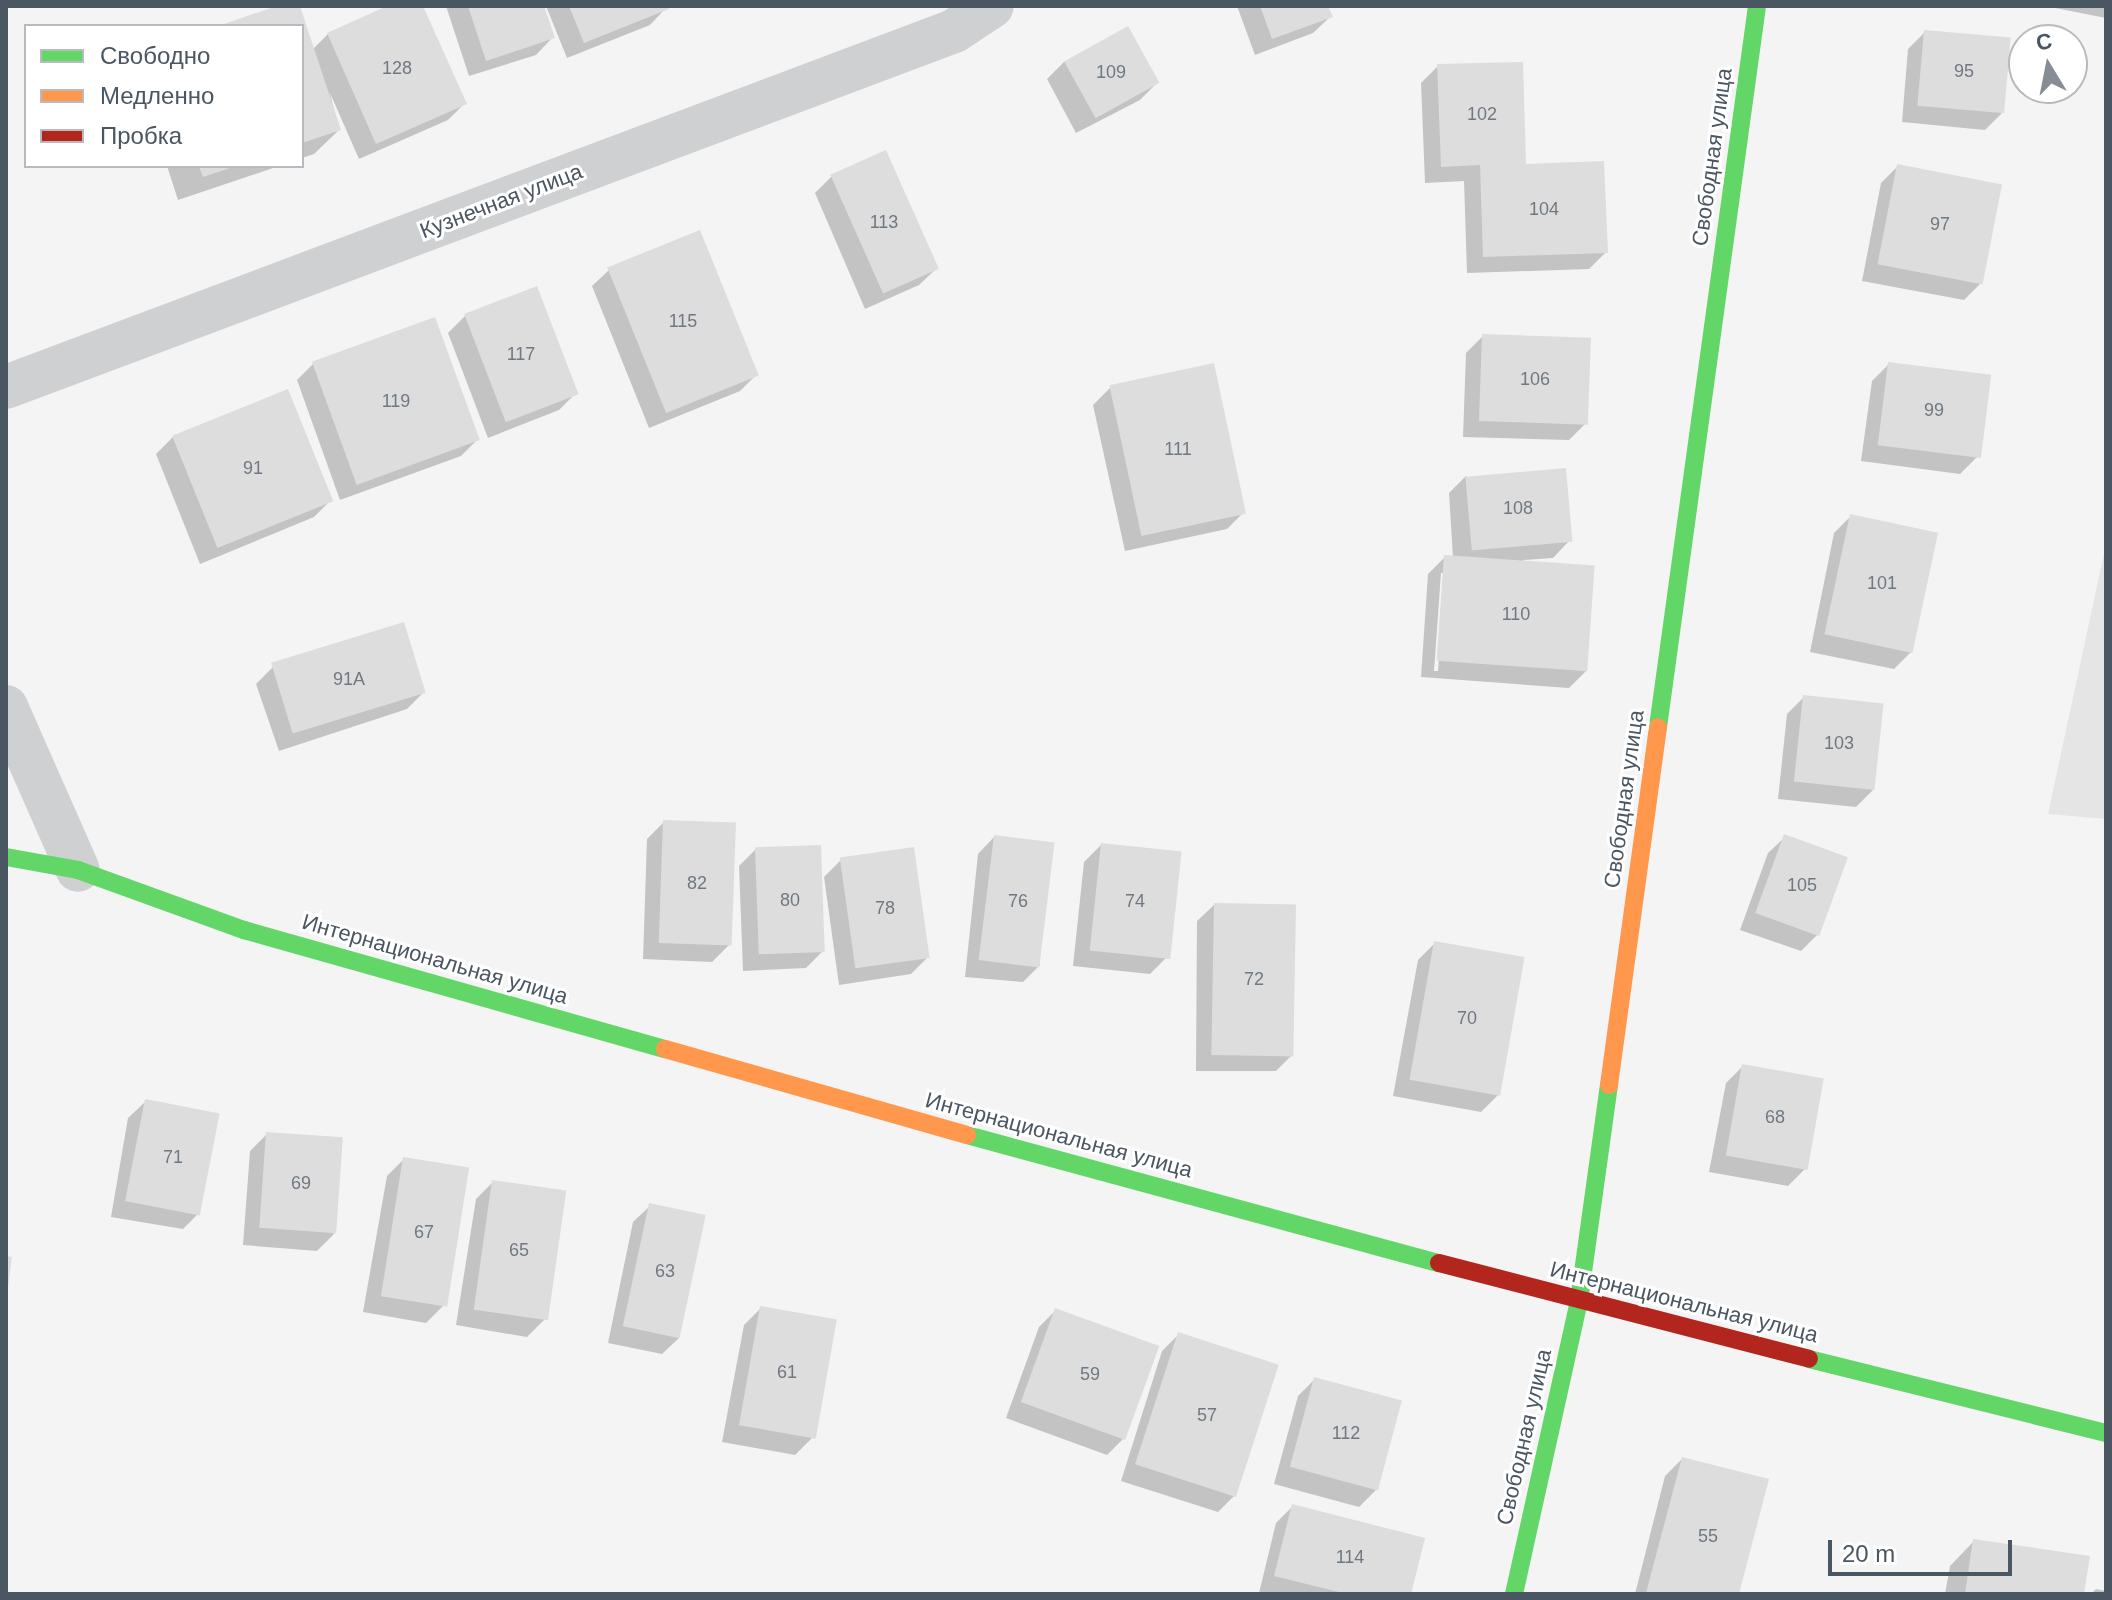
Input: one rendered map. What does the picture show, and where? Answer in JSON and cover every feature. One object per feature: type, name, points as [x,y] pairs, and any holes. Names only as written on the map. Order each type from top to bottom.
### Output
[{"type":"street","name":"Кузнечная улица","points":[[6,387],[954,31],[992,6]]},
{"type":"street","name":"Свободная улица","points":[[1514,1594],[1579,1301],[1757,6]]},
{"type":"street","points":[[6,707],[78,870]]},
{"type":"street","name":"Интернациональная улица","points":[[6,857],[78,870],[244,930],[1579,1301],[2106,1433]]},
{"type":"shaded area","points":[[2106,544],[2106,819],[2048,814]]},
{"type":"building","points":[[277,6],[300,6],[341,130],[304,142],[304,24],[224,24]]},
{"type":"building","points":[[387,6],[423,6],[467,104],[376,144],[327,33]]},
{"type":"building","points":[[468,6],[544,6],[555,38],[486,61]]},
{"type":"building","points":[[569,6],[668,6],[669,9],[584,43]]},
{"type":"building","points":[[1260,6],[1328,6],[1333,17],[1272,39]]},
{"type":"building","points":[[1128,26],[1160,83],[1096,118],[1064,61]]},
{"type":"building","points":[[1924,30],[2008,37],[2004,113],[1917,106]]},
{"type":"building","points":[[1523,62],[1526,164],[1604,161],[1608,253],[1483,257],[1480,165],[1441,167],[1437,64]]},
{"type":"building","points":[[886,150],[939,269],[883,294],[830,175]]},
{"type":"building","points":[[1897,164],[2002,184],[1983,285],[1878,264]]},
{"type":"building","points":[[200,168],[230,168],[203,177]]},
{"type":"building","points":[[700,230],[759,376],[666,413],[607,267]]},
{"type":"building","points":[[537,286],[579,394],[506,422],[464,314]]},
{"type":"building","points":[[435,317],[480,440],[357,485],[312,362]]},
{"type":"building","points":[[1482,334],[1591,338],[1588,425],[1479,421]]},
{"type":"building","points":[[1888,362],[1991,375],[1981,458],[1878,445]]},
{"type":"building","points":[[1214,363],[1246,514],[1141,536],[1109,385]]},
{"type":"building","points":[[288,389],[333,501],[217,548],[172,436]]},
{"type":"building","points":[[1566,468],[1572,542],[1472,551],[1465,477]]},
{"type":"building","points":[[1850,514],[1938,533],[1912,653],[1824,634]]},
{"type":"building","points":[[1444,555],[1595,566],[1587,671],[1437,661]]},
{"type":"building","points":[[404,622],[426,693],[293,733],[271,663]]},
{"type":"building","points":[[1803,695],[1884,703],[1874,790],[1794,782]]},
{"type":"building","points":[[663,820],[736,823],[732,945],[659,943]]},
{"type":"building","points":[[1784,834],[1848,857],[1819,936],[1755,913]]},
{"type":"building","points":[[994,835],[1055,842],[1039,967],[979,960]]},
{"type":"building","points":[[1101,843],[1182,851],[1170,959],[1090,950]]},
{"type":"building","points":[[821,845],[825,952],[759,954],[755,847]]},
{"type":"building","points":[[914,847],[930,958],[855,968],[840,857]]},
{"type":"building","points":[[1214,903],[1296,904],[1293,1056],[1211,1055]]},
{"type":"building","points":[[1434,941],[1525,957],[1500,1096],[1410,1080]]},
{"type":"building","points":[[1742,1064],[1824,1078],[1808,1170],[1726,1156]]},
{"type":"building","points":[[145,1099],[220,1114],[200,1216],[125,1201]]},
{"type":"building","points":[[266,1132],[343,1137],[336,1233],[259,1228]]},
{"type":"building","points":[[403,1157],[469,1167],[447,1307],[381,1296]]},
{"type":"building","points":[[492,1180],[566,1190],[548,1320],[474,1310]]},
{"type":"building","points":[[649,1203],[706,1215],[680,1338],[623,1326]]},
{"type":"building","points":[[6,1256],[12,1257],[8,1287],[6,1287]]},
{"type":"building","points":[[760,1306],[837,1320],[816,1439],[739,1425]]},
{"type":"building","points":[[1055,1308],[1159,1346],[1125,1440],[1021,1402]]},
{"type":"building","points":[[1178,1332],[1279,1365],[1236,1497],[1135,1464]]},
{"type":"building","points":[[1314,1377],[1402,1401],[1378,1490],[1290,1467]]},
{"type":"building","points":[[1682,1457],[1769,1479],[1739,1594],[1646,1593]]},
{"type":"building","points":[[1292,1504],[1425,1538],[1411,1594],[1347,1594],[1274,1576]]},
{"type":"building","points":[[1973,1539],[2090,1556],[2084,1594],[1965,1594]]},
{"type":"traffic: fast","points":[[1658,727],[1757,6]]},
{"type":"traffic: fast","points":[[6,857],[78,870],[244,930],[665,1049]]},
{"type":"traffic: fast","points":[[1514,1594],[1579,1301],[1609,1085]]},
{"type":"traffic: fast","points":[[967,1135],[1439,1263]]},
{"type":"traffic: fast","points":[[1809,1359],[2106,1433]]},
{"type":"traffic: slow","points":[[1609,1085],[1658,727]]},
{"type":"traffic: slow","points":[[665,1049],[967,1135]]},
{"type":"traffic: jam","points":[[1439,1263],[1809,1359]]}]
